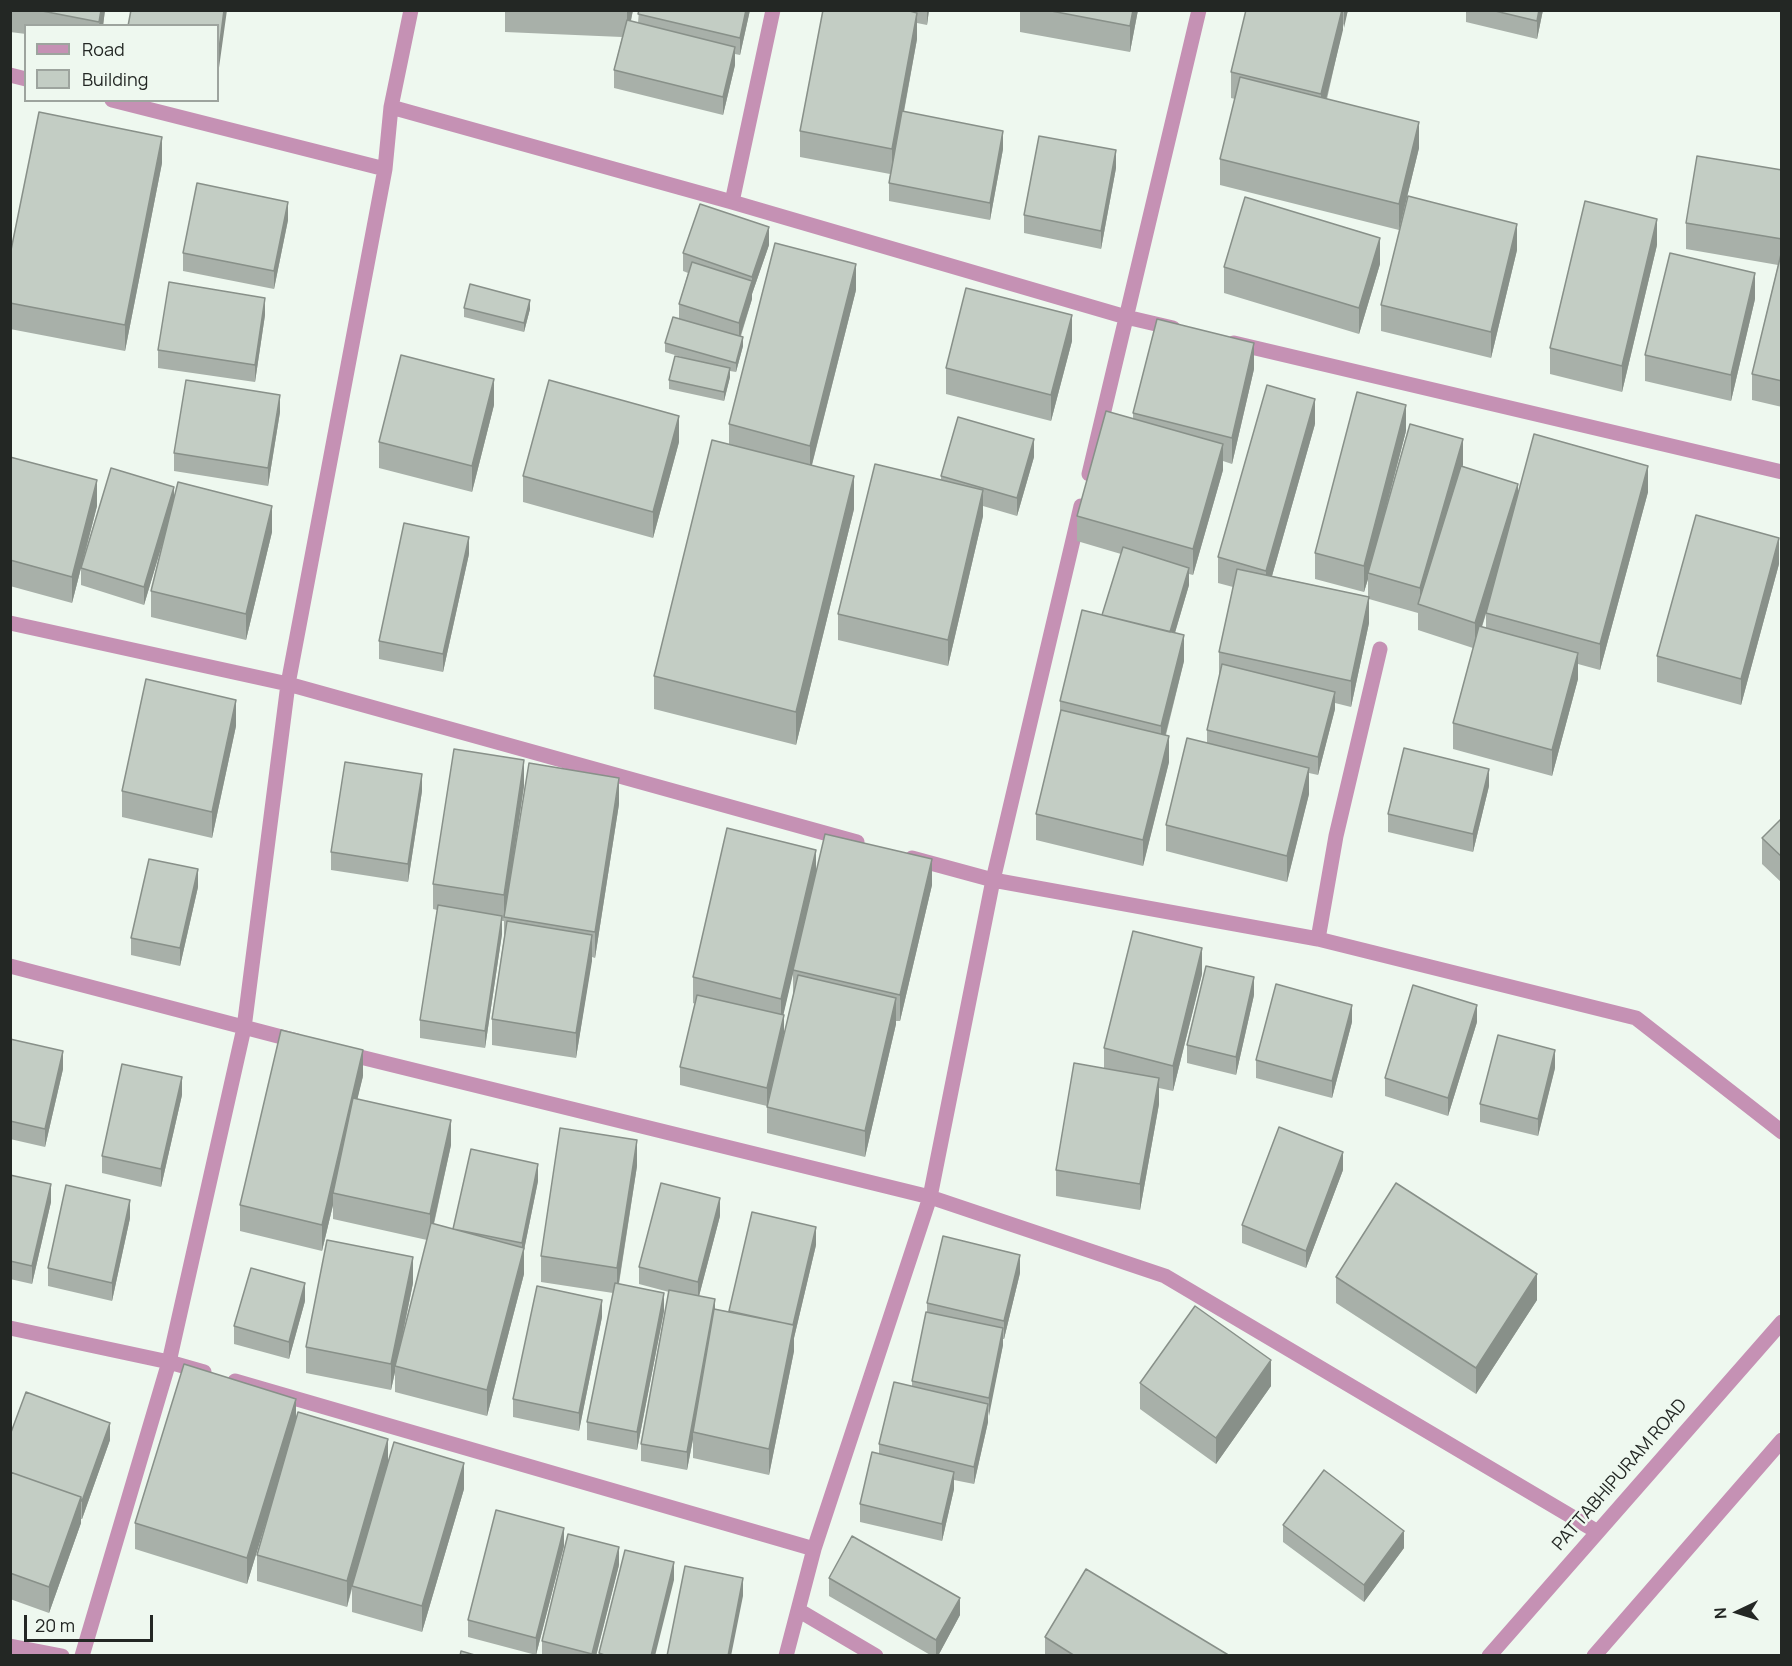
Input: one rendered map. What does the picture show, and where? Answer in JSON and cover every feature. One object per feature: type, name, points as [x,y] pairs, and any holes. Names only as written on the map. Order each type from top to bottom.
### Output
[{"type":"street","points":[[82,1656],[169,1362],[244,1028],[288,684],[385,169],[391,107],[411,10]]},
{"type":"street","points":[[732,202],[773,10]]},
{"type":"street","points":[[786,1656],[814,1549],[930,1197],[993,880],[1199,10]]},
{"type":"street","points":[[120,102],[385,169]]},
{"type":"street","points":[[391,107],[732,202],[1126,317],[1184,331]]},
{"type":"street","points":[[1218,339],[1782,472]]},
{"type":"street","points":[[10,623],[288,684],[866,845]]},
{"type":"street","points":[[1318,939],[1336,836],[1380,649]]},
{"type":"street","points":[[900,854],[993,880],[1318,939],[1636,1018],[1782,1132]]},
{"type":"street","points":[[10,966],[244,1028],[930,1197],[1165,1276],[1596,1532]]},
{"type":"street","name":"PATTABHIPURAM ROAD","points":[[1489,1656],[1782,1322]]},
{"type":"street","points":[[10,1328],[169,1362],[814,1549]]},
{"type":"street","points":[[1594,1656],[1782,1440]]},
{"type":"street","points":[[798,1610],[876,1656]]},
{"type":"street","points":[[10,1646],[62,1656]]},
{"type":"building","points":[[37,10],[101,10],[99,22]]},
{"type":"building","points":[[131,10],[224,10],[219,49],[219,24],[128,24]]},
{"type":"building","points":[[639,10],[746,10],[740,38],[638,14]]},
{"type":"building","points":[[823,10],[906,10],[917,13],[892,149],[800,131]]},
{"type":"building","points":[[1046,10],[1133,10],[1130,26]]},
{"type":"building","points":[[1246,10],[1342,10],[1321,94],[1231,72]]},
{"type":"building","points":[[1491,10],[1539,10],[1537,21]]},
{"type":"building","points":[[627,20],[735,47],[723,97],[614,70]]},
{"type":"building","points":[[1240,77],[1419,122],[1399,204],[1220,159]]},
{"type":"building","points":[[902,111],[1003,131],[990,203],[889,183]]},
{"type":"building","points":[[39,112],[162,137],[125,325],[10,303],[10,255]]},
{"type":"building","points":[[1039,136],[1116,150],[1101,231],[1024,215]]},
{"type":"building","points":[[1697,156],[1782,170],[1782,239],[1686,223]]},
{"type":"building","points":[[197,183],[288,202],[274,271],[183,253]]},
{"type":"building","points":[[1408,196],[1517,224],[1491,332],[1381,305]]},
{"type":"building","points":[[1245,197],[1380,238],[1359,308],[1224,267]]},
{"type":"building","points":[[1585,201],[1657,219],[1622,366],[1550,348]]},
{"type":"building","points":[[700,204],[769,227],[752,277],[683,253]]},
{"type":"building","points":[[775,243],[856,264],[810,446],[729,424]]},
{"type":"building","points":[[1782,250],[1782,381],[1752,374]]},
{"type":"building","points":[[1670,253],[1755,273],[1731,375],[1645,355]]},
{"type":"building","points":[[692,262],[752,281],[739,323],[679,304]]},
{"type":"building","points":[[169,282],[265,298],[255,365],[158,350]]},
{"type":"building","points":[[470,284],[530,300],[524,323],[464,308]]},
{"type":"building","points":[[966,288],[1072,315],[1051,395],[946,368]]},
{"type":"building","points":[[673,317],[743,337],[736,363],[665,343]]},
{"type":"building","points":[[1157,319],[1254,343],[1232,438],[1133,413]]},
{"type":"building","points":[[401,355],[494,379],[472,466],[379,442]]},
{"type":"building","points":[[675,356],[730,368],[724,392],[669,380]]},
{"type":"building","points":[[186,380],[280,395],[268,468],[174,453]]},
{"type":"building","points":[[549,380],[679,416],[653,512],[523,476]]},
{"type":"building","points":[[1267,385],[1315,399],[1266,571],[1218,557]]},
{"type":"building","points":[[1357,392],[1406,405],[1364,566],[1315,553]]},
{"type":"building","points":[[1106,411],[1223,444],[1193,549],[1077,516]]},
{"type":"building","points":[[958,417],[1034,439],[1017,498],[941,476]]},
{"type":"building","points":[[1410,424],[1463,439],[1420,588],[1368,573]]},
{"type":"building","points":[[1534,434],[1648,466],[1600,644],[1486,613]]},
{"type":"building","points":[[712,440],[854,476],[796,712],[654,676]]},
{"type":"building","points":[[10,457],[97,480],[72,577],[10,560]]},
{"type":"building","points":[[875,464],[983,490],[948,640],[838,614]]},
{"type":"building","points":[[1461,466],[1518,484],[1475,623],[1418,604]]},
{"type":"building","points":[[111,468],[174,487],[144,587],[81,568]]},
{"type":"building","points":[[178,482],[272,506],[246,614],[151,591]]},
{"type":"building","points":[[1696,515],[1779,538],[1741,679],[1657,656]]},
{"type":"building","points":[[404,523],[469,537],[443,654],[379,641]]},
{"type":"building","points":[[1123,547],[1189,568],[1170,632],[1102,615]]},
{"type":"building","points":[[1237,569],[1369,597],[1351,681],[1219,652]]},
{"type":"building","points":[[1082,610],[1184,635],[1161,726],[1060,701]]},
{"type":"building","points":[[1479,626],[1578,653],[1552,750],[1453,723]]},
{"type":"building","points":[[1222,664],[1335,692],[1318,757],[1207,730]]},
{"type":"building","points":[[146,679],[236,700],[212,812],[122,791]]},
{"type":"building","points":[[1061,710],[1169,736],[1143,840],[1036,814]]},
{"type":"building","points":[[1187,738],[1309,768],[1287,856],[1166,825]]},
{"type":"building","points":[[1404,748],[1489,769],[1473,834],[1388,814]]},
{"type":"building","points":[[454,749],[524,760],[504,895],[433,884]]},
{"type":"building","points":[[345,762],[422,774],[408,864],[331,852]]},
{"type":"building","points":[[529,763],[619,778],[595,932],[504,917]]},
{"type":"building","points":[[1782,818],[1782,857],[1762,838]]},
{"type":"building","points":[[727,828],[816,850],[781,999],[693,977]]},
{"type":"building","points":[[825,834],[932,859],[900,995],[793,970]]},
{"type":"building","points":[[149,859],[198,869],[180,948],[131,938]]},
{"type":"building","points":[[438,905],[502,916],[485,1031],[420,1020]]},
{"type":"building","points":[[507,921],[592,935],[576,1033],[492,1019]]},
{"type":"building","points":[[1133,931],[1202,948],[1173,1066],[1104,1048]]},
{"type":"building","points":[[1206,966],[1254,977],[1236,1057],[1187,1045]]},
{"type":"building","points":[[798,975],[896,998],[865,1131],[767,1107]]},
{"type":"building","points":[[1276,984],[1352,1005],[1332,1081],[1256,1060]]},
{"type":"building","points":[[1413,985],[1477,1005],[1448,1098],[1385,1078]]},
{"type":"building","points":[[697,995],[784,1015],[767,1088],[680,1067]]},
{"type":"building","points":[[281,1030],[363,1050],[322,1225],[240,1205]]},
{"type":"building","points":[[1498,1035],[1555,1050],[1538,1119],[1480,1104]]},
{"type":"building","points":[[10,1039],[63,1051],[45,1129],[10,1121]]},
{"type":"building","points":[[1074,1063],[1159,1078],[1140,1184],[1056,1170]]},
{"type":"building","points":[[122,1064],[182,1077],[161,1169],[102,1156]]},
{"type":"building","points":[[353,1098],[451,1120],[430,1214],[333,1193]]},
{"type":"building","points":[[1279,1127],[1343,1152],[1306,1251],[1242,1225]]},
{"type":"building","points":[[560,1128],[637,1140],[617,1268],[541,1256]]},
{"type":"building","points":[[471,1149],[538,1164],[522,1243],[453,1229]]},
{"type":"building","points":[[10,1175],[51,1184],[32,1266],[10,1261]]},
{"type":"building","points":[[661,1183],[720,1198],[698,1282],[639,1267]]},
{"type":"building","points":[[1396,1183],[1537,1274],[1476,1368],[1336,1277]]},
{"type":"building","points":[[66,1185],[130,1200],[112,1283],[48,1268]]},
{"type":"building","points":[[752,1212],[816,1227],[793,1325],[729,1311]]},
{"type":"building","points":[[431,1223],[524,1248],[487,1390],[395,1366]]},
{"type":"building","points":[[943,1236],[1020,1255],[1004,1321],[927,1303]]},
{"type":"building","points":[[327,1240],[413,1257],[391,1364],[306,1347]]},
{"type":"building","points":[[251,1268],[305,1283],[289,1342],[234,1326]]},
{"type":"building","points":[[615,1283],[664,1293],[637,1432],[587,1422]]},
{"type":"building","points":[[537,1286],[602,1300],[579,1413],[513,1399]]},
{"type":"building","points":[[669,1290],[715,1299],[687,1452],[641,1444]]},
{"type":"building","points":[[1195,1306],[1271,1360],[1216,1438],[1140,1383]]},
{"type":"building","points":[[714,1309],[794,1325],[769,1449],[693,1432]]},
{"type":"building","points":[[926,1312],[1003,1328],[989,1398],[912,1381]]},
{"type":"building","points":[[184,1364],[296,1399],[247,1558],[135,1523]]},
{"type":"building","points":[[894,1382],[988,1404],[974,1467],[879,1444]]},
{"type":"building","points":[[26,1392],[110,1423],[82,1501],[81,1497],[10,1472],[10,1435]]},
{"type":"building","points":[[298,1412],[388,1439],[347,1581],[257,1555]]},
{"type":"building","points":[[394,1442],[464,1463],[422,1606],[352,1586]]},
{"type":"building","points":[[872,1452],[954,1472],[942,1524],[860,1504]]},
{"type":"building","points":[[1324,1470],[1404,1531],[1364,1585],[1283,1525]]},
{"type":"building","points":[[10,1472],[81,1497],[49,1587],[10,1573]]},
{"type":"building","points":[[496,1510],[564,1528],[536,1638],[468,1620]]},
{"type":"building","points":[[568,1534],[619,1547],[592,1654],[542,1641]]},
{"type":"building","points":[[852,1536],[960,1598],[936,1640],[829,1578]]},
{"type":"building","points":[[625,1550],[674,1562],[651,1656],[607,1656],[599,1653]]},
{"type":"building","points":[[685,1566],[743,1578],[728,1656],[667,1656]]},
{"type":"building","points":[[1086,1569],[1230,1656],[1075,1656],[1045,1637]]},
{"type":"building","points":[[461,1651],[478,1656],[460,1656]]}]
